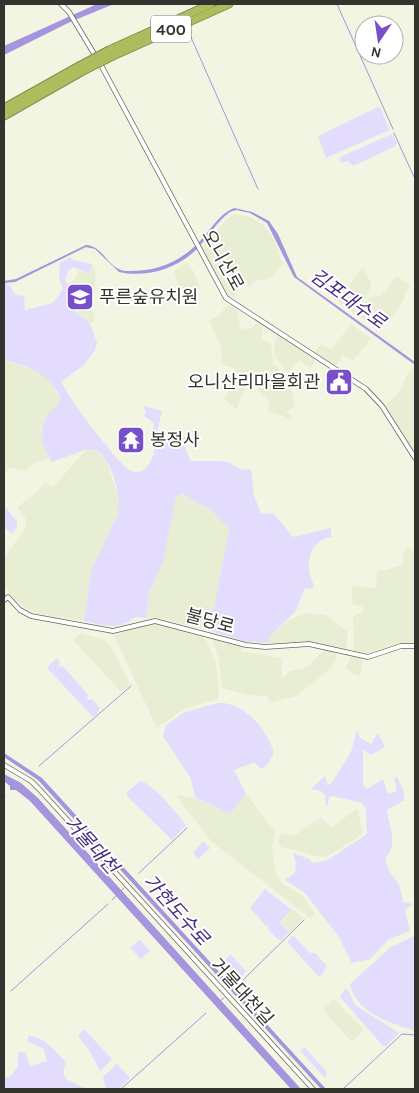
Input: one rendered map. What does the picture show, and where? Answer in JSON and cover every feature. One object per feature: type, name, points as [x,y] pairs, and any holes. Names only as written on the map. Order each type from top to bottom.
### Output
[{"type":"highway","name":"400","points":[[4,108],[211,4]]},
{"type":"highway","name":"400","points":[[111,53],[229,4]]},
{"type":"highway","name":"400","points":[[4,116],[81,69]]},
{"type":"street","points":[[61,4],[69,12],[93,52]]},
{"type":"street","name":"오니산로","points":[[102,67],[226,298],[366,389],[382,406],[415,458]]},
{"type":"street","name":"불당로","points":[[4,600],[8,597],[20,610],[31,616],[106,630],[155,621],[246,645],[265,647],[309,644],[368,657],[401,646],[415,646]]},
{"type":"street","name":"거물대천길","points":[[4,764],[31,781],[40,790],[314,1089]]},
{"type":"shaded area","points":[[97,4],[114,4],[70,22],[4,55],[4,46]]},
{"type":"shaded area","points":[[378,107],[381,109],[389,130],[326,158],[318,136]]},
{"type":"shaded area","points":[[392,134],[397,143],[394,147],[353,166],[348,161],[341,163],[340,157]]},
{"type":"shaded area","points":[[234,208],[252,212],[269,221],[278,234],[297,277],[415,362],[415,365],[294,277],[267,223],[250,213],[236,210],[225,216],[188,257],[170,267],[140,274],[119,272],[95,249],[86,247],[15,282],[4,283],[4,281],[16,279],[86,245],[97,249],[110,263],[120,270],[138,271],[161,267],[189,251],[218,219]]},
{"type":"shaded area","points":[[235,214],[250,217],[263,225],[273,238],[283,264],[270,279],[255,281],[250,287],[242,283],[235,297],[228,297],[202,247],[226,220]]},
{"type":"shaded area","points":[[70,257],[73,260],[92,264],[89,274],[73,267],[68,271],[65,280],[68,284],[73,282],[72,305],[77,313],[90,323],[97,343],[95,350],[84,365],[61,382],[85,418],[121,463],[135,472],[142,471],[149,464],[155,450],[151,441],[154,423],[144,416],[146,411],[144,406],[162,411],[156,437],[157,441],[175,443],[185,437],[186,452],[191,461],[228,462],[241,470],[251,469],[254,496],[261,513],[274,514],[293,537],[331,528],[331,537],[318,543],[310,556],[309,571],[314,585],[312,589],[305,588],[295,612],[269,637],[269,643],[243,641],[204,629],[207,614],[214,608],[229,529],[212,511],[181,493],[176,497],[163,562],[149,593],[146,618],[135,617],[123,624],[111,626],[84,621],[91,571],[117,516],[118,499],[115,480],[108,463],[97,450],[87,449],[52,462],[45,449],[41,431],[45,418],[60,400],[59,395],[51,383],[39,373],[4,359],[4,283],[8,284],[16,295],[24,296],[25,310],[53,303],[63,289],[59,278],[60,263]]},
{"type":"shaded area","points":[[187,262],[194,272],[200,288],[191,295],[184,296],[181,295],[174,271]]},
{"type":"shaded area","name":"푸른숲유치원","points":[[92,266],[95,267],[95,290],[89,291],[88,294],[95,321],[90,323],[74,309],[71,299],[73,282],[79,271],[89,274]]},
{"type":"shaded area","points":[[363,267],[371,283],[368,294],[354,313],[337,301]]},
{"type":"shaded area","points":[[397,276],[410,285],[399,308],[382,328],[378,329],[360,317],[363,307],[369,297],[381,296]]},
{"type":"shaded area","points":[[230,305],[237,310],[240,329],[251,328],[257,323],[262,326],[262,340],[271,343],[273,363],[289,381],[295,406],[287,411],[292,421],[284,416],[268,411],[270,402],[254,385],[247,383],[236,410],[225,399],[236,369],[223,365],[220,343],[209,321],[220,315],[225,307]]},
{"type":"shaded area","points":[[351,324],[371,339],[353,361],[343,355],[335,366],[314,353],[321,344],[331,350]]},
{"type":"shaded area","points":[[277,335],[315,359],[312,368],[299,360],[288,373],[275,357],[274,347]]},
{"type":"shaded area","points":[[4,359],[47,377],[60,398],[60,403],[44,420],[40,429],[49,458],[33,464],[26,471],[9,467],[4,476]]},
{"type":"shaded area","points":[[411,368],[415,371],[415,454],[385,406],[398,393]]},
{"type":"shaded area","points":[[87,449],[97,450],[107,463],[117,493],[119,507],[114,524],[91,571],[84,621],[36,613],[23,606],[4,587],[4,557],[26,528],[25,517],[17,507],[35,494],[45,482],[53,487]]},
{"type":"shaded area","points":[[181,493],[212,511],[229,529],[214,608],[206,618],[204,629],[160,618],[146,618],[149,593],[163,562],[176,497]]},
{"type":"shaded area","points":[[4,505],[17,522],[17,527],[12,534],[4,527]]},
{"type":"shaded area","points":[[408,547],[415,551],[415,644],[401,644],[370,654],[354,650],[353,617],[364,611],[363,607],[352,604],[352,586],[376,588],[377,572],[402,565],[404,552]]},
{"type":"shaded area","points":[[307,613],[325,615],[348,632],[346,648],[306,642],[269,643],[269,637],[289,620]]},
{"type":"shaded area","points":[[151,623],[185,630],[199,635],[206,640],[215,660],[219,685],[218,699],[184,709],[157,728],[114,636],[136,626]]},
{"type":"shaded area","points":[[81,633],[104,640],[111,647],[130,685],[121,692],[73,640]]},
{"type":"shaded area","points":[[212,638],[243,646],[241,651],[282,658],[282,678],[290,671],[307,667],[325,649],[333,650],[337,658],[330,669],[296,696],[270,703],[267,696],[249,695],[222,688],[219,660]]},
{"type":"shaded area","points":[[351,655],[359,657],[363,661],[360,676],[353,674],[346,668]]},
{"type":"shaded area","points":[[57,658],[60,662],[56,671],[59,666],[63,666],[88,695],[87,700],[92,699],[100,708],[95,716],[92,716],[48,669],[48,666]]},
{"type":"shaded area","points":[[218,703],[236,707],[253,719],[266,735],[274,753],[267,765],[261,769],[254,762],[234,770],[246,794],[230,814],[195,797],[191,779],[163,736],[166,725],[185,712]]},
{"type":"shaded area","points":[[357,729],[360,738],[371,744],[378,733],[385,747],[371,755],[363,750],[363,785],[367,789],[383,779],[388,794],[397,791],[394,779],[397,777],[404,792],[404,800],[387,810],[392,835],[392,847],[385,858],[389,871],[399,884],[403,902],[413,904],[405,910],[410,931],[388,940],[370,959],[352,963],[339,937],[304,892],[285,880],[295,873],[296,862],[293,853],[309,859],[312,863],[328,860],[367,834],[366,809],[362,803],[332,796],[329,797],[328,805],[326,805],[325,795],[321,791],[311,789],[325,776],[328,785],[331,784],[351,752]]},
{"type":"shaded area","points":[[4,753],[42,778],[326,1089],[321,1089],[38,780],[4,757]]},
{"type":"shaded area","points":[[4,774],[21,783],[38,798],[301,1089],[290,1088],[30,801],[16,790],[10,790],[10,786],[4,781]]},
{"type":"shaded area","points":[[140,781],[146,783],[158,793],[186,825],[172,840],[127,796],[127,792]]},
{"type":"shaded area","points":[[246,794],[275,832],[272,848],[276,874],[281,882],[303,896],[315,913],[310,918],[211,841],[177,797],[180,795],[198,799],[230,814]]},
{"type":"shaded area","points":[[356,809],[363,834],[325,858],[278,846],[280,834],[296,835],[321,817],[331,828]]},
{"type":"shaded area","points":[[203,841],[210,848],[198,859],[193,853]]},
{"type":"shaded area","points":[[265,889],[291,909],[280,923],[289,932],[280,941],[268,930],[269,926],[266,926],[250,908]]},
{"type":"shaded area","points":[[292,909],[304,918],[290,932],[281,923]]},
{"type":"shaded area","points":[[292,936],[310,953],[315,953],[327,966],[321,976],[318,976],[289,944],[288,941]]},
{"type":"shaded area","points":[[414,936],[415,1031],[385,1020],[367,1010],[353,994],[350,984],[391,947]]},
{"type":"shaded area","points":[[140,940],[150,951],[141,959],[130,948]]},
{"type":"shaded area","points":[[230,954],[246,971],[240,979],[223,963]]},
{"type":"shaded area","points":[[345,989],[348,990],[355,1005],[399,1033],[386,1046],[383,1046],[340,997]]},
{"type":"shaded area","points":[[334,999],[364,1030],[352,1042],[323,1010]]},
{"type":"shaded area","points":[[84,1029],[112,1059],[100,1071],[89,1050],[78,1036]]},
{"type":"shaded area","points":[[29,1036],[40,1039],[49,1045],[66,1062],[63,1072],[66,1079],[87,1089],[4,1089],[4,1078],[11,1076],[18,1066],[18,1052],[25,1052],[30,1066],[47,1061],[44,1049],[27,1041]]},
{"type":"shaded area","points":[[304,1047],[327,1072],[325,1078],[302,1053],[301,1050]]},
{"type":"shaded area","points":[[117,1064],[130,1078],[119,1089],[106,1089],[103,1077]]},
{"type":"waterway","points":[[337,4],[393,129]]},
{"type":"waterway","points":[[190,35],[258,189]]},
{"type":"waterway","points":[[394,133],[415,179]]},
{"type":"waterway","points":[[39,766],[131,686]]},
{"type":"waterway","name":"가현도수로","points":[[139,873],[187,828]]},
{"type":"waterway","points":[[120,892],[124,888]]},
{"type":"waterway","points":[[112,900],[117,895]]},
{"type":"waterway","points":[[11,991],[108,904]]},
{"type":"waterway","points":[[239,984],[304,920]]},
{"type":"waterway","points":[[219,1002],[224,998]]},
{"type":"waterway","points":[[121,1089],[206,1013]]},
{"type":"waterway","points":[[343,1089],[402,1034],[415,1035]]},
{"type":"place","name":"푸른숲유치원","points":[[80,297]]},
{"type":"place","name":"오니산리마을회관","points":[[339,382]]},
{"type":"place","name":"봉정사","points":[[131,440]]},
{"type":"water label","name":"김포대수로","points":[[348,299]]},
{"type":"water label","name":"거물대천","points":[[91,845]]}]
